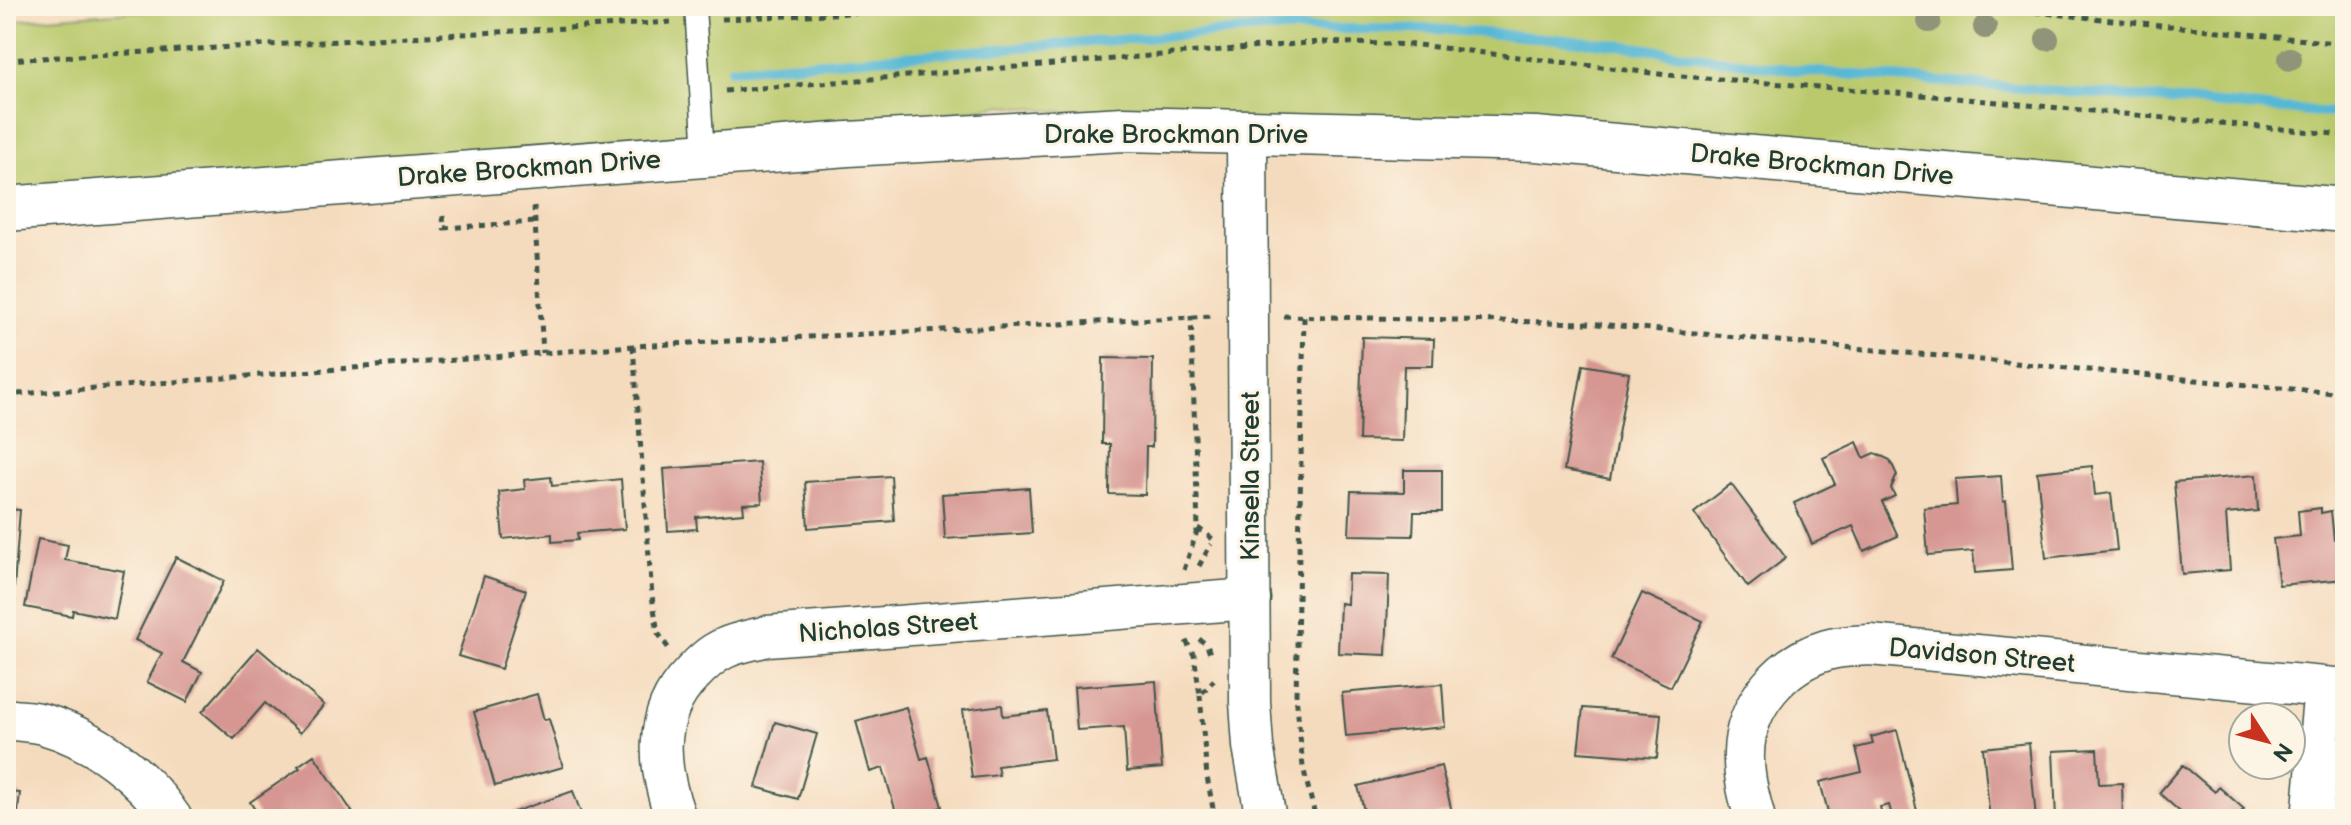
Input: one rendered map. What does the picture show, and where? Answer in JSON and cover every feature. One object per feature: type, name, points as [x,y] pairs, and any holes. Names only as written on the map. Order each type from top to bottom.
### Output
[{"type":"main road","name":"Drake Brockman Drive","points":[[6,209],[704,155],[1124,129],[1536,139],[2345,210]]},
{"type":"street","name":"Kinsella Street","points":[[1247,133],[1250,702],[1253,746],[1266,819]]},
{"type":"street","name":"Nicholas Street","points":[[676,819],[666,791],[660,747],[669,706],[678,688],[694,671],[706,659],[725,648],[767,636],[1250,599]]},
{"type":"street","name":"Davidson Street","points":[[1755,819],[1747,792],[1744,750],[1753,711],[1775,679],[1790,667],[1827,650],[1870,645],[2334,688]]},
{"type":"street","points":[[2312,819],[2334,688]]},
{"type":"street","points":[[6,719],[43,724],[95,746],[160,800],[172,819]]},
{"type":"lane","points":[[695,13],[704,155]]},
{"type":"path","points":[[6,60],[695,13],[1000,6]]},
{"type":"path","points":[[1976,6],[2345,44]]},
{"type":"path","points":[[700,94],[1320,42],[1418,45],[1668,75],[1934,96],[2345,135]]},
{"type":"path","points":[[532,168],[543,353]]},
{"type":"path","points":[[443,216],[444,228],[535,222]]},
{"type":"path","points":[[6,395],[633,346],[1191,315],[1198,528],[1183,573]]},
{"type":"path","points":[[1316,819],[1303,767],[1296,694],[1304,317],[1587,323],[2345,394]]},
{"type":"path","points":[[633,346],[652,596],[658,633],[674,658],[694,671]]},
{"type":"path","points":[[1198,528],[1212,540]]},
{"type":"path","points":[[1191,632],[1207,645],[1214,666]]},
{"type":"path","points":[[1183,637],[1194,655],[1207,777],[1215,819]]},
{"type":"path","points":[[1200,695],[1217,677]]},
{"type":"green space","points":[[209,6],[2345,6],[2345,214],[1247,133],[1003,105],[704,155],[6,209],[6,21]]},
{"type":"building","points":[[1362,337],[1434,339],[1433,366],[1404,366],[1402,441],[1359,440]]},
{"type":"building","points":[[1103,358],[1153,359],[1152,447],[1146,447],[1145,495],[1109,494],[1110,444],[1102,444]]},
{"type":"building","points":[[1583,365],[1629,373],[1610,479],[1564,470]]},
{"type":"building","points":[[1857,442],[1864,458],[1875,453],[1890,460],[1897,475],[1891,488],[1895,496],[1882,502],[1898,536],[1864,551],[1853,526],[1812,544],[1794,503],[1835,484],[1823,458]]},
{"type":"building","points":[[759,462],[762,503],[743,504],[744,513],[696,517],[697,529],[668,531],[664,469]]},
{"type":"building","points":[[2092,466],[2095,495],[2111,493],[2117,550],[2046,558],[2037,472]]},
{"type":"building","points":[[1404,470],[1442,470],[1442,512],[1414,512],[1413,536],[1349,535],[1351,491],[1404,492]]},
{"type":"building","points":[[2256,475],[2258,511],[2226,514],[2230,570],[2182,574],[2174,482]]},
{"type":"building","points":[[891,476],[894,521],[808,528],[805,482]]},
{"type":"building","points":[[2001,476],[2012,570],[1975,573],[1973,551],[1928,555],[1924,508],[1957,505],[1955,479]]},
{"type":"building","points":[[551,477],[552,486],[621,479],[625,529],[577,533],[578,540],[552,542],[552,534],[503,539],[499,492],[525,489],[524,480]]},
{"type":"building","points":[[1731,484],[1786,558],[1748,587],[1694,513]]},
{"type":"building","points":[[1029,488],[1032,533],[945,539],[942,494]]},
{"type":"building","points":[[2321,508],[2321,513],[2331,511],[2334,540],[2345,539],[2345,579],[2279,585],[2273,539],[2300,536],[2298,511]]},
{"type":"building","points":[[6,509],[20,510],[14,587],[6,587]]},
{"type":"building","points":[[38,539],[68,545],[65,560],[124,571],[115,619],[73,610],[72,616],[25,607]]},
{"type":"building","points":[[176,557],[224,581],[183,662],[202,672],[187,702],[147,682],[162,653],[135,640]]},
{"type":"building","points":[[1348,574],[1389,575],[1386,655],[1338,653],[1340,603],[1347,604]]},
{"type":"building","points":[[484,576],[526,590],[501,669],[458,656]]},
{"type":"building","points":[[1642,593],[1703,621],[1671,687],[1611,659]]},
{"type":"building","points":[[258,648],[324,705],[300,733],[265,703],[234,739],[202,712]]},
{"type":"building","points":[[1156,681],[1162,768],[1127,771],[1124,727],[1077,730],[1074,687]]},
{"type":"building","points":[[1442,684],[1445,727],[1346,736],[1342,693]]},
{"type":"building","points":[[537,694],[544,720],[549,719],[563,767],[495,786],[474,712]]},
{"type":"building","points":[[1002,705],[1003,716],[1047,711],[1053,759],[997,766],[999,775],[972,778],[963,710]]},
{"type":"building","points":[[906,707],[921,759],[928,757],[942,807],[898,819],[883,768],[870,772],[856,721]]},
{"type":"building","points":[[1583,708],[1661,714],[1657,758],[1578,752]]},
{"type":"building","points":[[775,722],[817,734],[798,799],[756,787]]},
{"type":"building","points":[[1897,730],[1919,819],[1893,819],[1889,805],[1880,807],[1883,819],[1844,819],[1843,815],[1830,819],[1820,782],[1862,772],[1856,748],[1873,744],[1871,737]]},
{"type":"building","points":[[2029,743],[2036,819],[1990,819],[1983,748]]},
{"type":"building","points":[[2097,749],[2099,784],[2122,783],[2123,819],[2056,819],[2053,751]]},
{"type":"building","points":[[314,755],[357,819],[261,819],[250,802]]},
{"type":"building","points":[[2183,765],[2215,792],[2219,787],[2244,809],[2235,819],[2188,819],[2159,793]]},
{"type":"building","points":[[1441,766],[1452,812],[1420,819],[1366,819],[1358,786]]},
{"type":"building","points":[[573,791],[583,819],[494,819]]},
{"type":"building","points":[[6,792],[20,793],[17,819],[6,819]]},
{"type":"waterway","points":[[731,69],[1264,29],[1435,29],[1605,43],[1794,70],[2345,114]]}]
